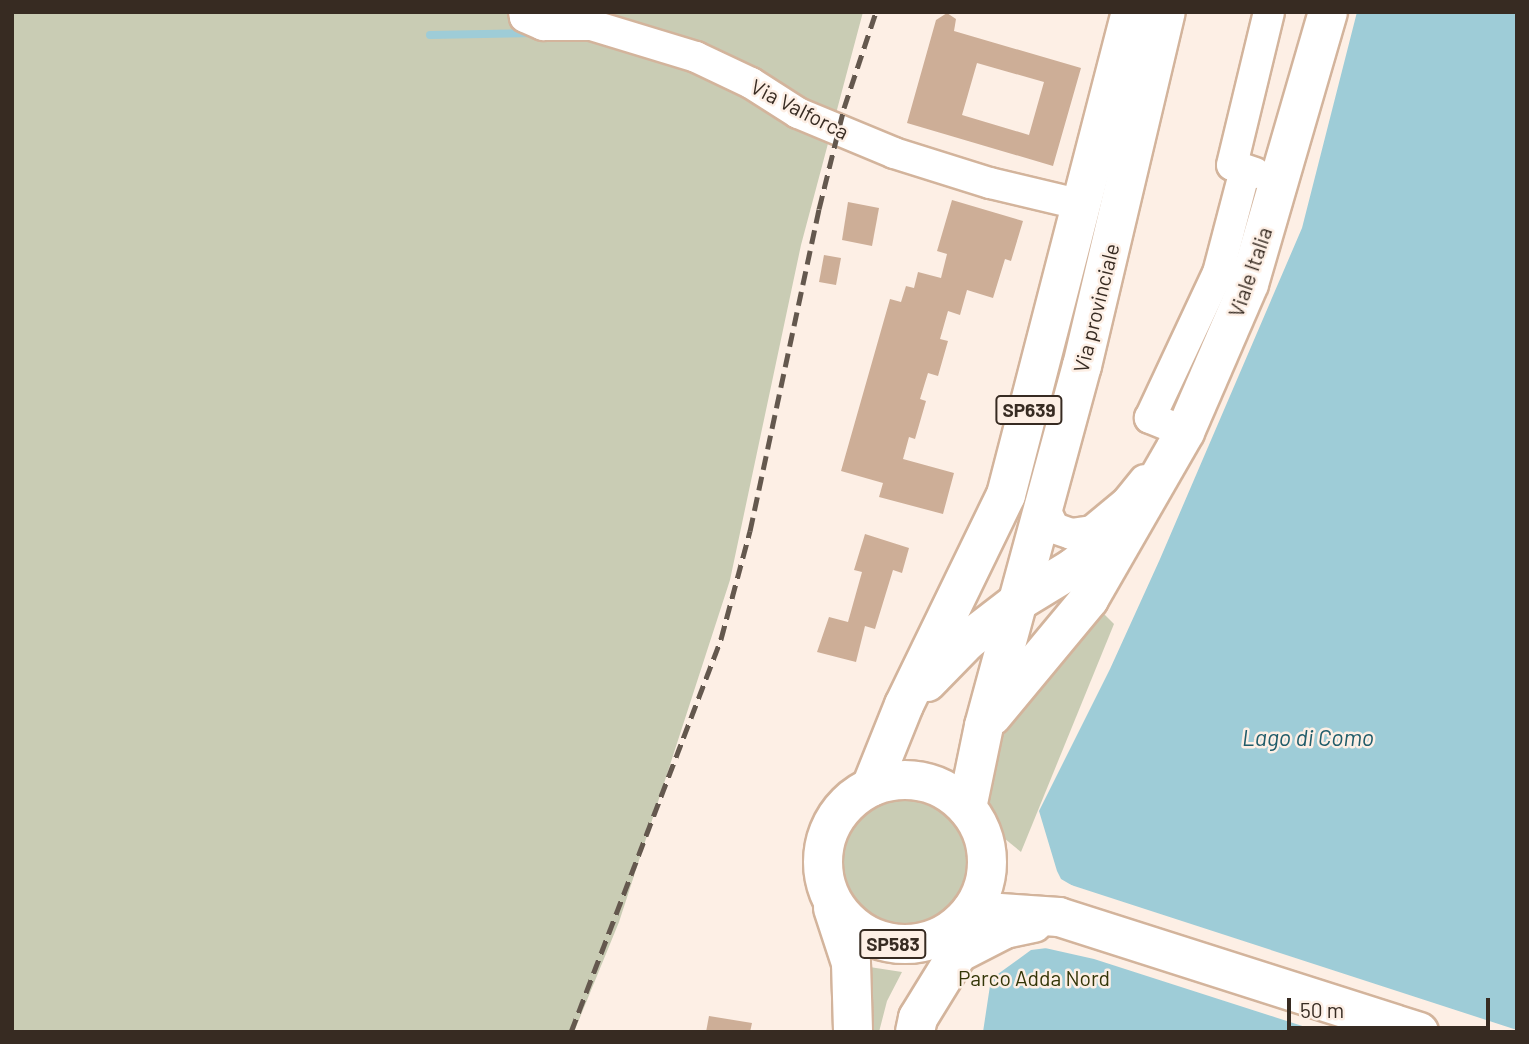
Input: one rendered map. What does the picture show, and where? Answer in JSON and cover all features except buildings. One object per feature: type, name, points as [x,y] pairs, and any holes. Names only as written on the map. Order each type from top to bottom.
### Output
[{"type":"main road","name":"SP639","points":[[871,787],[904,705],[1006,495],[1130,12]]},
{"type":"main road","name":"Via provinciale","points":[[1019,601],[1129,174],[1166,12]]},
{"type":"main road","name":"Viale Italia","points":[[984,726],[1089,599],[1138,518],[1185,432],[1249,285],[1262,175],[1328,12]]},
{"type":"main road","points":[[904,705],[967,641],[1019,601],[1073,568],[1138,518]]},
{"type":"main road","name":"SP639","points":[[967,807],[984,726],[1019,601]]},
{"type":"main road","name":"SP583","points":[[852,1032],[851,963],[827,889],[823,859],[830,830],[846,805],[871,787],[896,780],[922,782],[947,791],[967,807],[984,836],[987,870]]},
{"type":"main road","points":[[961,921],[982,893],[987,870],[1059,917],[1419,1032]]},
{"type":"main road","name":"SP583","points":[[827,889],[844,917],[876,940],[915,944],[961,921]]},
{"type":"main road","points":[[961,921],[1059,917]]},
{"type":"main road","points":[[915,1032],[918,1018],[958,953],[1005,929],[1059,917]]},
{"type":"main road","name":"SP583","points":[[894,1032],[913,982],[961,921]]},
{"type":"street","name":"Via Valforca","points":[[524,12],[525,17],[543,25],[591,25],[696,57],[751,83],[799,113],[894,153],[990,183],[1082,205]]},
{"type":"street","points":[[1262,175],[1232,165],[1269,12]]},
{"type":"street","points":[[1044,507],[1054,528],[1071,534],[1092,531],[1127,502],[1185,432]]},
{"type":"green space","points":[[12,12],[863,12],[801,245],[730,580],[619,922],[574,1032],[12,1032]]},
{"type":"green space","points":[[1097,607],[1114,624],[1021,852],[967,808],[984,726]]},
{"type":"green space","points":[[903,795],[930,800],[953,816],[969,839],[974,866],[969,893],[953,916],[930,932],[903,937],[876,932],[853,916],[837,893],[832,866],[837,839],[853,816],[876,800]]},
{"type":"green space","points":[[863,966],[902,972],[887,1001],[879,1032],[865,1032]]},
{"type":"water","name":"Lago di Como","points":[[1357,12],[1517,12],[1517,1032],[983,1032],[991,979],[1031,950],[1047,948],[1073,886],[1061,879],[1057,871],[1039,811],[1110,669],[1160,559],[1302,228]]},
{"type":"pier","points":[[1068,884],[1517,1032],[1321,1032],[1094,959],[1045,948]]},
{"type":"waterway","points":[[430,35],[535,33]]},
{"type":"railway","points":[[571,1032],[721,639],[750,531],[819,209],[844,108],[876,12]]},
{"type":"park label","name":"Parco Adda Nord","points":[[1034,978]]}]
